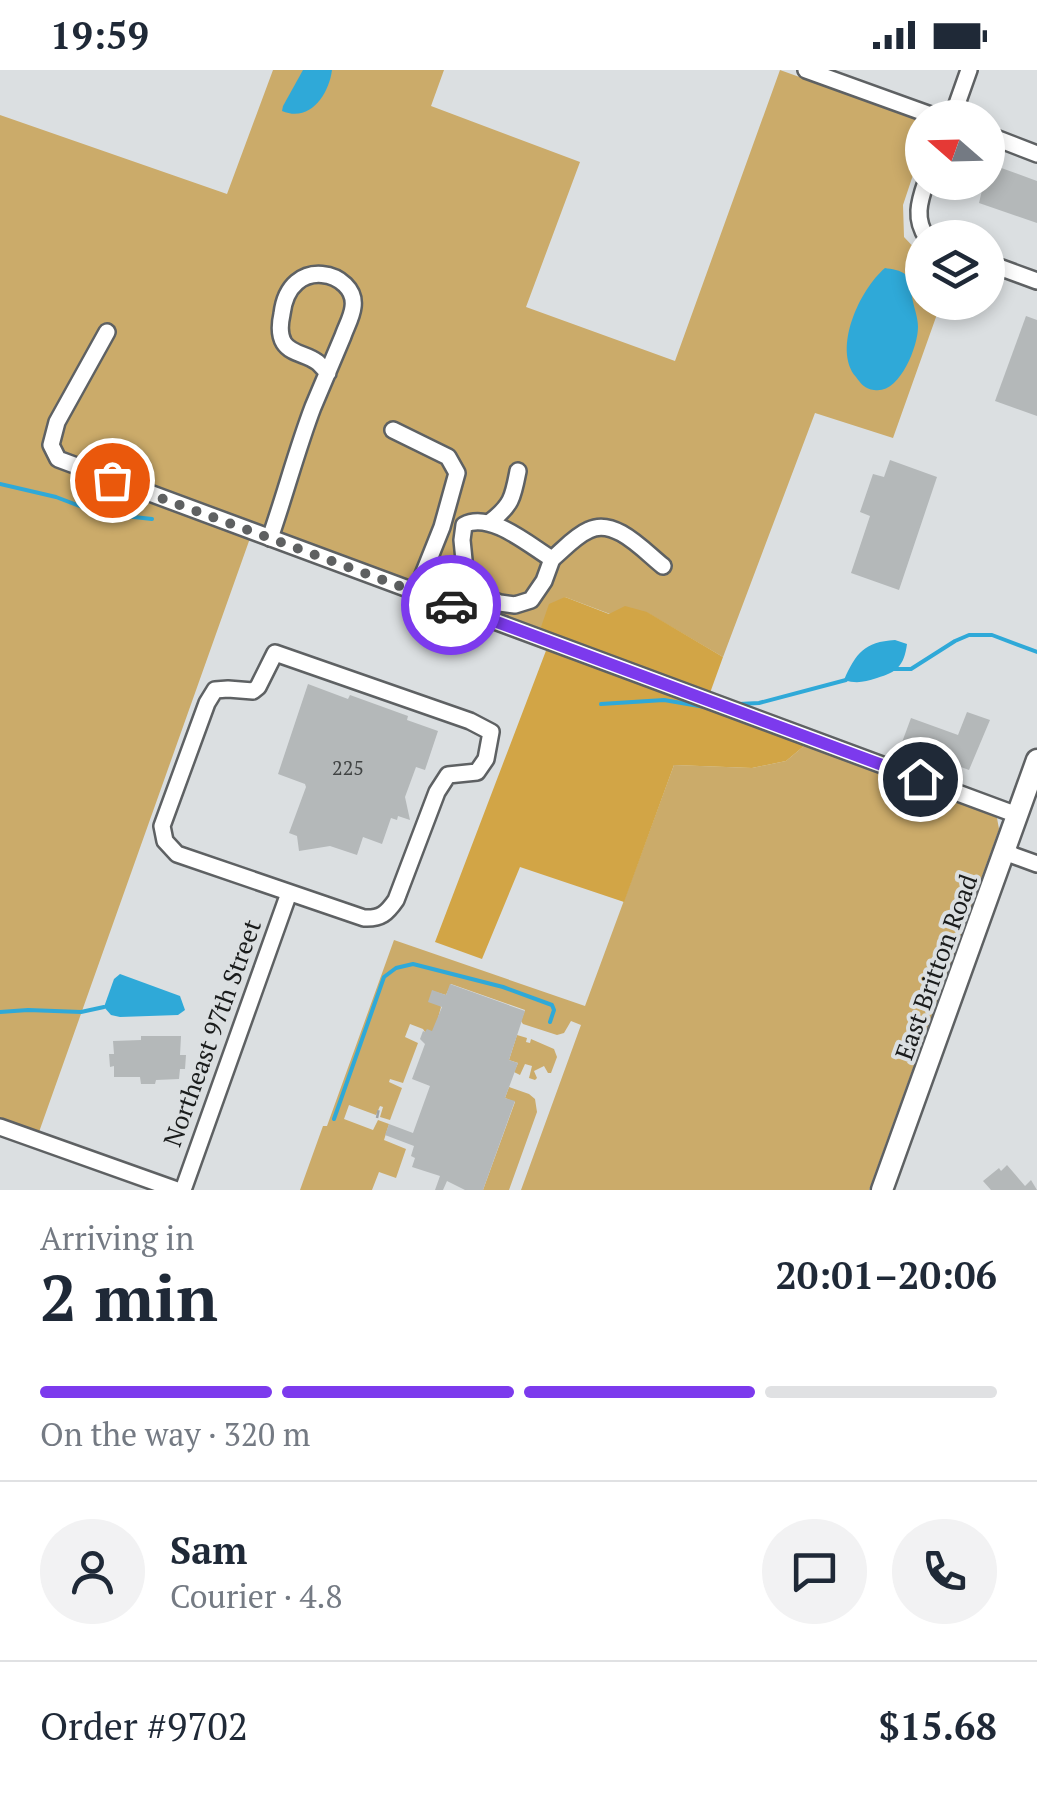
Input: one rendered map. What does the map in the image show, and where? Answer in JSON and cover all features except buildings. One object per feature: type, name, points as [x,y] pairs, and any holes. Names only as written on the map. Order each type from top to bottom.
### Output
[{"type":"main road","name":"East Britton Road","points":[[882,1190],[1037,760]]},
{"type":"street","points":[[806,70],[905,106]]},
{"type":"street","points":[[958,100],[969,70]]},
{"type":"street","points":[[1005,142],[1037,154]]},
{"type":"street","points":[[1005,269],[1037,281]]},
{"type":"street","points":[[270,538],[311,412],[328,373],[354,304],[340,280],[315,274],[299,278],[290,286],[282,306],[282,342],[290,350],[318,362],[328,373]]},
{"type":"street","points":[[106,332],[57,422],[52,445],[58,459],[1018,815]]},
{"type":"street","points":[[393,430],[448,457],[456,473],[442,527],[416,592]]},
{"type":"street","points":[[490,522],[507,509],[518,471]]},
{"type":"street","points":[[450,604],[465,570],[464,525],[478,520],[490,522],[552,559]]},
{"type":"street","points":[[458,588],[500,603],[515,605],[532,600],[552,559],[590,529],[603,526],[626,537],[664,566]]},
{"type":"street","points":[[275,653],[470,721],[491,732],[486,759],[478,772],[448,775],[436,792],[396,900],[386,913],[376,919],[364,918],[289,893],[177,854],[165,841],[162,826],[215,690],[253,692],[275,653]]},
{"type":"street","points":[[1004,852],[1037,864]]},
{"type":"street","name":"Northeast 97th Street","points":[[180,1190],[289,893]]},
{"type":"street","points":[[0,1127],[180,1190]]},
{"type":"path","points":[[377,1118],[379,1108]]},
{"type":"shaded area","points":[[273,70],[444,70],[431,106],[580,162],[526,307],[675,361],[780,70],[905,115],[905,320],[935,320],[893,438],[815,413],[723,657],[646,612],[610,614],[565,597],[543,635],[254,527],[39,1132],[0,1119],[0,115],[227,194]]},
{"type":"shaded area","points":[[565,597],[609,614],[625,606],[647,612],[723,657],[706,704],[810,741],[786,761],[752,768],[674,765],[624,902],[520,867],[482,959],[435,942],[547,648],[541,627],[549,604]]},
{"type":"shaded area","points":[[810,741],[981,807],[997,818],[999,829],[869,1190],[521,1190],[581,1025],[571,1021],[564,1033],[557,1035],[523,1024],[525,1010],[451,984],[446,995],[432,991],[441,1007],[441,1035],[410,1024],[405,1037],[418,1043],[403,1083],[390,1079],[402,1088],[390,1120],[380,1117],[383,1107],[376,1115],[349,1105],[344,1119],[373,1130],[378,1120],[389,1124],[384,1140],[406,1149],[396,1178],[379,1172],[372,1190],[300,1190],[394,940],[585,1006],[674,765],[752,768],[786,761]]},
{"type":"shaded area","points":[[517,1035],[527,1038],[526,1042],[531,1039],[554,1049],[557,1057],[551,1073],[544,1066],[534,1071],[535,1080],[529,1078],[532,1066],[525,1064],[520,1075],[514,1072],[518,1063],[509,1060]]},
{"type":"shaded area","points":[[509,1087],[535,1099],[537,1112],[509,1190],[483,1190],[515,1102],[505,1098]]},
{"type":"water","points":[[303,70],[332,70],[327,88],[309,110],[292,114],[282,111],[283,106]]},
{"type":"water","points":[[885,268],[905,275],[905,320],[917,320],[918,327],[905,368],[883,390],[868,389],[862,384],[849,365],[847,351],[852,320]]},
{"type":"water","points":[[895,640],[907,644],[904,658],[894,670],[864,681],[844,680],[868,646]]},
{"type":"water","points":[[120,974],[180,996],[185,1010],[178,1015],[111,1015],[104,1007],[114,979]]},
{"type":"waterway","points":[[0,484],[56,497],[98,513],[152,519]]},
{"type":"waterway","points":[[894,669],[911,669],[969,635],[992,635],[1037,652]]},
{"type":"waterway","points":[[739,704],[759,703],[846,680]]},
{"type":"waterway","points":[[601,704],[664,700],[705,707]]},
{"type":"waterway","points":[[334,1119],[384,977],[396,968],[413,964],[503,987],[552,1005],[550,1022]]},
{"type":"waterway","points":[[0,1012],[81,1012],[104,1007]]},
{"type":"way so far","points":[[112,480],[451,605]]},
{"type":"route","points":[[451,605],[920,779]]}]
